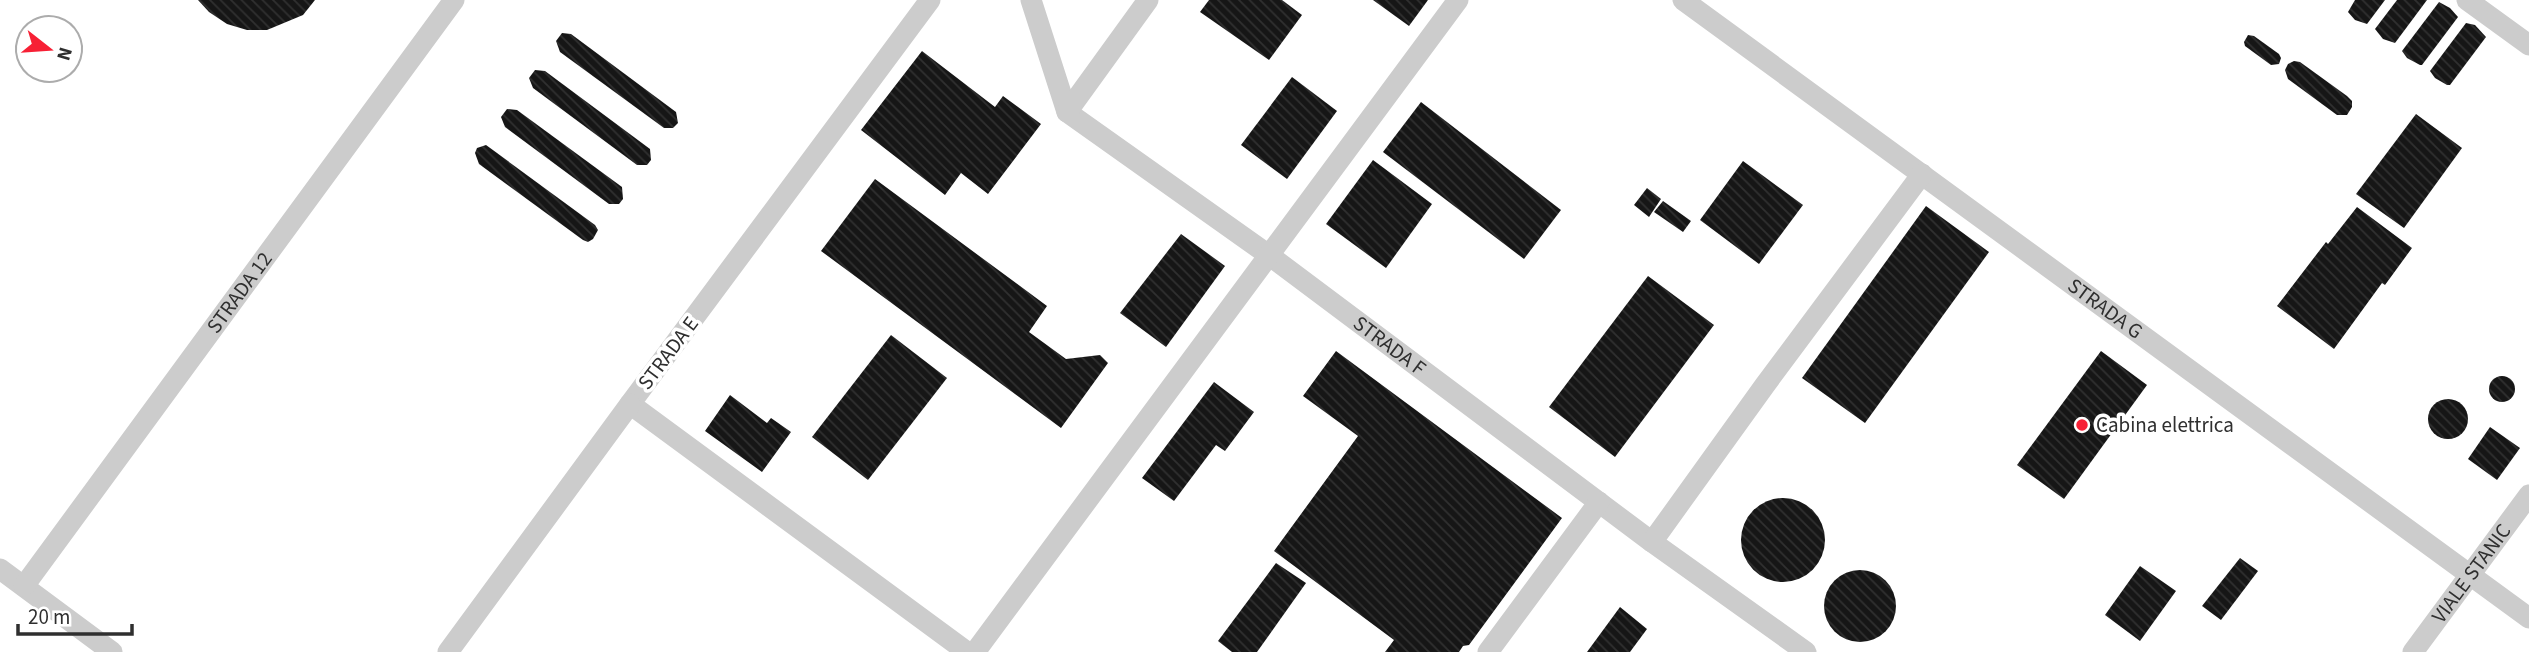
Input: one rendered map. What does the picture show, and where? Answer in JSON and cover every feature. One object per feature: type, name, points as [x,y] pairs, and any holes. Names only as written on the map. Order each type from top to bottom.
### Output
[{"type":"lane","name":"STRADA 12","points":[[23,586],[454,0]]},
{"type":"lane","name":"STRADA E","points":[[930,0],[630,404],[967,652]]},
{"type":"lane","points":[[1031,0],[1067,112]]},
{"type":"lane","points":[[1067,112],[1148,0]]},
{"type":"lane","points":[[975,652],[1458,0]]},
{"type":"lane","name":"STRADA G","points":[[1683,0],[2529,618]]},
{"type":"lane","points":[[2467,0],[2529,45]]},
{"type":"lane","name":"STRADA F","points":[[1067,112],[1270,256],[1652,542],[1806,652]]},
{"type":"lane","points":[[1652,542],[1922,174]]},
{"type":"lane","points":[[448,652],[630,404]]},
{"type":"lane","name":"VIALE STANIC","points":[[2413,652],[2529,495]]},
{"type":"lane","points":[[1488,652],[1599,502]]},
{"type":"lane","points":[[0,569],[111,652]]},
{"type":"building","points":[[198,0],[315,0],[303,15],[267,30],[247,30],[227,24],[209,12]]},
{"type":"building","points":[[1209,0],[1282,0],[1302,15],[1269,60],[1200,12]]},
{"type":"building","points":[[1373,0],[1428,0],[1409,26]]},
{"type":"building","points":[[2355,0],[2385,0],[2367,24],[2355,20],[2348,12]]},
{"type":"building","points":[[2397,0],[2427,0],[2395,43],[2383,39],[2375,29]]},
{"type":"building","points":[[2439,2],[2450,8],[2458,17],[2420,65],[2407,58],[2402,51]]},
{"type":"building","points":[[2466,23],[2475,25],[2486,37],[2450,85],[2447,85],[2435,78],[2430,71]]},
{"type":"building","points":[[562,33],[571,34],[676,112],[678,123],[673,128],[664,128],[560,52],[556,41]]},
{"type":"building","points":[[2248,35],[2254,36],[2279,54],[2279,64],[2271,65],[2245,46]]},
{"type":"building","points":[[922,51],[995,107],[1003,96],[1041,124],[988,194],[961,173],[945,195],[861,130]]},
{"type":"building","points":[[2300,62],[2352,101],[2347,115],[2337,115],[2288,79],[2285,70],[2288,64]]},
{"type":"building","points":[[535,70],[545,71],[650,149],[651,160],[647,165],[637,165],[533,88],[529,78]]},
{"type":"building","points":[[1292,77],[1337,111],[1287,179],[1241,145]]},
{"type":"building","points":[[1421,102],[1561,210],[1524,259],[1383,152]]},
{"type":"building","points":[[507,109],[517,110],[622,187],[623,199],[619,204],[609,204],[505,127],[501,117]]},
{"type":"building","points":[[2416,114],[2462,148],[2404,228],[2356,194]]},
{"type":"building","points":[[486,145],[595,225],[598,230],[593,239],[588,242],[583,240],[479,164],[475,153],[477,148]]},
{"type":"building","points":[[1373,160],[1432,204],[1386,268],[1326,224]]},
{"type":"building","points":[[1743,161],[1803,205],[1759,264],[1700,220]]},
{"type":"building","points":[[875,179],[1047,306],[1029,332],[1066,359],[1100,355],[1108,363],[1061,428],[821,251]]},
{"type":"building","points":[[1647,188],[1661,199],[1649,217],[1634,205]]},
{"type":"building","points":[[1663,201],[1691,221],[1683,232],[1654,212]]},
{"type":"building","points":[[1926,206],[1989,252],[1865,423],[1802,378]]},
{"type":"building","points":[[2357,207],[2412,248],[2385,285],[2382,283],[2334,349],[2277,306],[2326,242],[2328,244]]},
{"type":"building","points":[[1181,234],[1225,266],[1166,347],[1120,313]]},
{"type":"building","points":[[1648,276],[1714,325],[1615,457],[1549,407]]},
{"type":"building","points":[[891,335],[947,378],[868,480],[812,437]]},
{"type":"building","points":[[1336,351],[1562,518],[1469,645],[1463,646],[1459,652],[1385,652],[1394,640],[1274,551],[1358,436],[1303,396]]},
{"type":"building","name":"Cabina elettrica","points":[[2101,351],[2147,385],[2064,499],[2017,465]]},
{"type":"building","points":[[2502,376],[2511,380],[2515,389],[2511,398],[2502,402],[2493,398],[2489,389],[2493,380]]},
{"type":"building","points":[[1214,382],[1254,412],[1225,451],[1216,445],[1174,501],[1142,478]]},
{"type":"building","points":[[730,395],[767,423],[771,418],[791,432],[762,472],[705,431]]},
{"type":"building","points":[[2448,399],[2462,405],[2468,419],[2462,433],[2448,439],[2434,433],[2428,419],[2434,405]]},
{"type":"building","points":[[2490,427],[2520,448],[2497,480],[2468,459]]},
{"type":"building","points":[[1783,498],[1799,501],[1818,517],[1825,540],[1822,556],[1806,575],[1783,582],[1767,579],[1748,563],[1741,540],[1744,524],[1760,505]]},
{"type":"building","points":[[2240,558],[2258,571],[2221,620],[2202,606]]},
{"type":"building","points":[[1276,563],[1306,583],[1257,652],[1232,652],[1218,641]]},
{"type":"building","points":[[2140,566],[2176,591],[2140,641],[2105,615]]},
{"type":"building","points":[[1853,570],[1867,570],[1886,580],[1896,599],[1896,613],[1886,632],[1867,642],[1853,642],[1834,632],[1824,613],[1824,599],[1834,580]]},
{"type":"building","points":[[1620,607],[1647,629],[1630,652],[1587,652]]},
{"type":"place","name":"Cabina elettrica","points":[[2082,425]]}]
